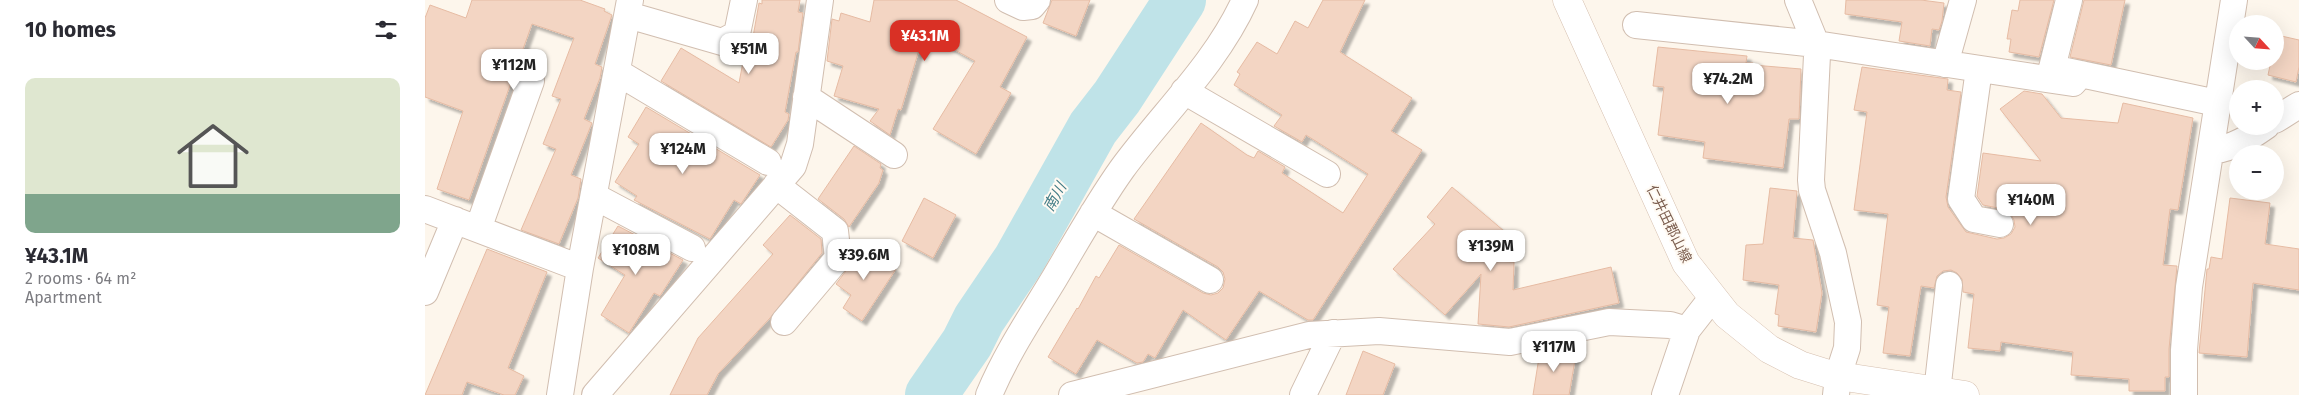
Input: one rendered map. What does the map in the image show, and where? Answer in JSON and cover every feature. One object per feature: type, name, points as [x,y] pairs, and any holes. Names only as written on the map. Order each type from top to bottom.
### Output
[{"type":"main road","name":"仁井田郡山線","points":[[1567,0],[1685,263],[1712,298],[1741,328],[1769,349],[1837,386],[1965,395]]},
{"type":"street","points":[[560,395],[580,268],[629,8],[722,42],[737,34],[744,0]]},
{"type":"street","points":[[595,395],[772,173],[793,166],[799,144],[821,0]]},
{"type":"street","points":[[1008,0],[1023,7],[1032,6],[1037,0]]},
{"type":"street","points":[[989,395],[1003,363],[1093,213],[1122,169],[1217,50],[1234,24],[1245,0]]},
{"type":"street","points":[[1798,0],[1816,44],[1817,55],[1811,180],[1833,253],[1849,322],[1847,348],[1837,386]]},
{"type":"street","points":[[1945,64],[1963,0]]},
{"type":"street","points":[[2069,0],[2052,68],[2217,103]]},
{"type":"street","points":[[2184,395],[2184,350],[2189,287],[2212,152],[2217,103],[2226,58],[2234,0]]},
{"type":"street","points":[[1636,25],[1816,44],[2073,83],[2081,74]]},
{"type":"street","points":[[1979,69],[1961,199],[1974,219],[2000,224]]},
{"type":"street","points":[[617,72],[772,173],[835,231],[838,258],[784,322]]},
{"type":"street","points":[[425,292],[466,224],[531,81]]},
{"type":"street","points":[[1185,91],[1327,174]]},
{"type":"street","points":[[806,97],[894,156]]},
{"type":"street","points":[[2284,114],[2299,104]]},
{"type":"street","points":[[2212,152],[2237,144],[2252,135]]},
{"type":"street","points":[[594,196],[692,248]]},
{"type":"street","points":[[425,209],[580,268]]},
{"type":"street","points":[[1093,213],[1210,280]]},
{"type":"street","points":[[1937,392],[1949,285]]},
{"type":"street","points":[[1665,395],[1687,330],[1712,298]]},
{"type":"street","points":[[1072,395],[1309,335],[1379,331],[1511,342],[1609,322],[1670,325],[1687,330]]},
{"type":"street","points":[[1303,395],[1333,333]]},
{"type":"building","points":[[472,0],[580,0],[605,9],[604,11],[612,15],[595,64],[602,67],[600,78],[584,119],[592,123],[571,175],[581,179],[578,198],[559,244],[521,230],[556,149],[543,144],[561,99],[552,96],[574,38],[532,24],[469,200],[437,189],[463,111],[425,97],[425,18],[430,5],[466,18]]},
{"type":"building","points":[[762,0],[800,0],[798,12],[803,13],[798,52],[796,52],[785,112],[789,114],[788,120],[771,147],[661,81],[681,48],[739,83],[746,46],[753,37],[759,3],[762,4]]},
{"type":"building","points":[[874,0],[956,0],[1027,37],[1000,87],[1011,93],[976,154],[933,129],[975,61],[924,33],[901,110],[898,109],[890,135],[870,121],[879,109],[834,96],[843,66],[827,61],[832,19],[839,21],[841,13],[870,22]]},
{"type":"building","points":[[1052,0],[1090,0],[1076,36],[1043,23]]},
{"type":"building","points":[[1323,0],[1365,0],[1340,52],[1412,98],[1391,131],[1422,150],[1313,320],[1308,320],[1259,291],[1226,340],[1183,310],[1155,358],[1148,354],[1143,362],[1137,363],[1097,340],[1076,374],[1048,357],[1096,276],[1099,278],[1119,245],[1203,293],[1211,295],[1218,293],[1223,288],[1225,279],[1223,272],[1218,267],[1134,219],[1201,123],[1247,155],[1254,158],[1258,151],[1285,167],[1282,173],[1343,213],[1368,174],[1306,135],[1302,142],[1274,126],[1282,115],[1234,85],[1240,74],[1237,72],[1257,42],[1277,54],[1295,21],[1308,28]]},
{"type":"building","points":[[1846,0],[1921,0],[1944,3],[1942,21],[1939,30],[1932,29],[1930,46],[1899,41],[1902,22],[1845,14]]},
{"type":"building","points":[[2020,0],[2054,0],[2039,57],[2009,52],[2011,39],[2007,39],[2012,10],[2018,11]]},
{"type":"building","points":[[2084,0],[2125,0],[2111,65],[2070,57]]},
{"type":"building","points":[[2284,37],[2299,40],[2299,67],[2296,82],[2268,75],[2269,70],[2284,70]]},
{"type":"building","points":[[1658,47],[1747,56],[1746,63],[1753,63],[1753,65],[1801,69],[1799,119],[1789,119],[1783,168],[1703,158],[1705,142],[1658,135],[1664,87],[1653,86]]},
{"type":"building","points":[[1862,67],[1948,79],[1947,90],[1961,92],[1946,197],[1948,207],[1966,232],[1997,239],[2011,234],[2015,227],[2014,220],[2010,213],[2003,209],[1983,205],[1977,196],[1983,153],[2041,161],[2000,109],[2024,91],[2042,94],[2061,118],[2118,123],[2123,103],[2193,118],[2178,210],[2170,209],[2163,265],[2177,266],[2169,349],[2169,377],[2165,377],[2165,391],[2129,391],[2129,379],[2071,375],[2073,352],[2001,342],[2000,351],[1968,348],[1974,294],[1963,292],[1962,279],[1951,270],[1943,271],[1937,276],[1934,288],[1921,286],[1910,356],[1883,353],[1889,307],[1877,305],[1888,214],[1854,210],[1867,112],[1854,110]]},
{"type":"building","points":[[646,107],[760,175],[741,204],[734,200],[710,239],[634,200],[637,196],[615,182],[639,144],[628,137]]},
{"type":"building","points":[[854,146],[881,164],[880,168],[883,170],[879,183],[849,227],[844,219],[818,199]]},
{"type":"building","points":[[1452,187],[1504,231],[1478,260],[1514,262],[1513,290],[1611,267],[1619,303],[1509,327],[1478,324],[1481,274],[1445,315],[1393,269],[1435,224],[1427,217]]},
{"type":"building","points":[[1770,188],[1797,191],[1793,238],[1813,240],[1822,293],[1816,332],[1778,326],[1779,315],[1775,314],[1779,285],[1743,280],[1746,245],[1763,244]]},
{"type":"building","points":[[924,198],[956,215],[933,258],[902,241]]},
{"type":"building","points":[[2230,200],[2270,203],[2265,244],[2299,249],[2299,290],[2253,283],[2247,357],[2199,353],[2207,269],[2209,269],[2211,257],[2222,259]]},
{"type":"building","points":[[790,215],[821,239],[822,253],[770,318],[718,374],[707,395],[670,395],[698,338],[773,254],[763,245]]},
{"type":"building","points":[[618,226],[683,260],[660,296],[654,293],[629,333],[601,315],[625,275],[598,258]]},
{"type":"building","points":[[851,240],[896,269],[862,321],[843,308],[851,295],[836,284],[852,263]]},
{"type":"building","points":[[487,249],[547,272],[508,368],[524,376],[515,395],[504,395],[467,382],[462,395],[425,395]]},
{"type":"building","points":[[1549,349],[1576,354],[1569,395],[1533,395],[1540,351]]},
{"type":"building","points":[[1363,351],[1395,364],[1383,395],[1346,395]]},
{"type":"waterway","name":"南川","points":[[931,395],[967,343],[979,319],[1019,260],[1093,128],[1117,97],[1180,0]]}]
